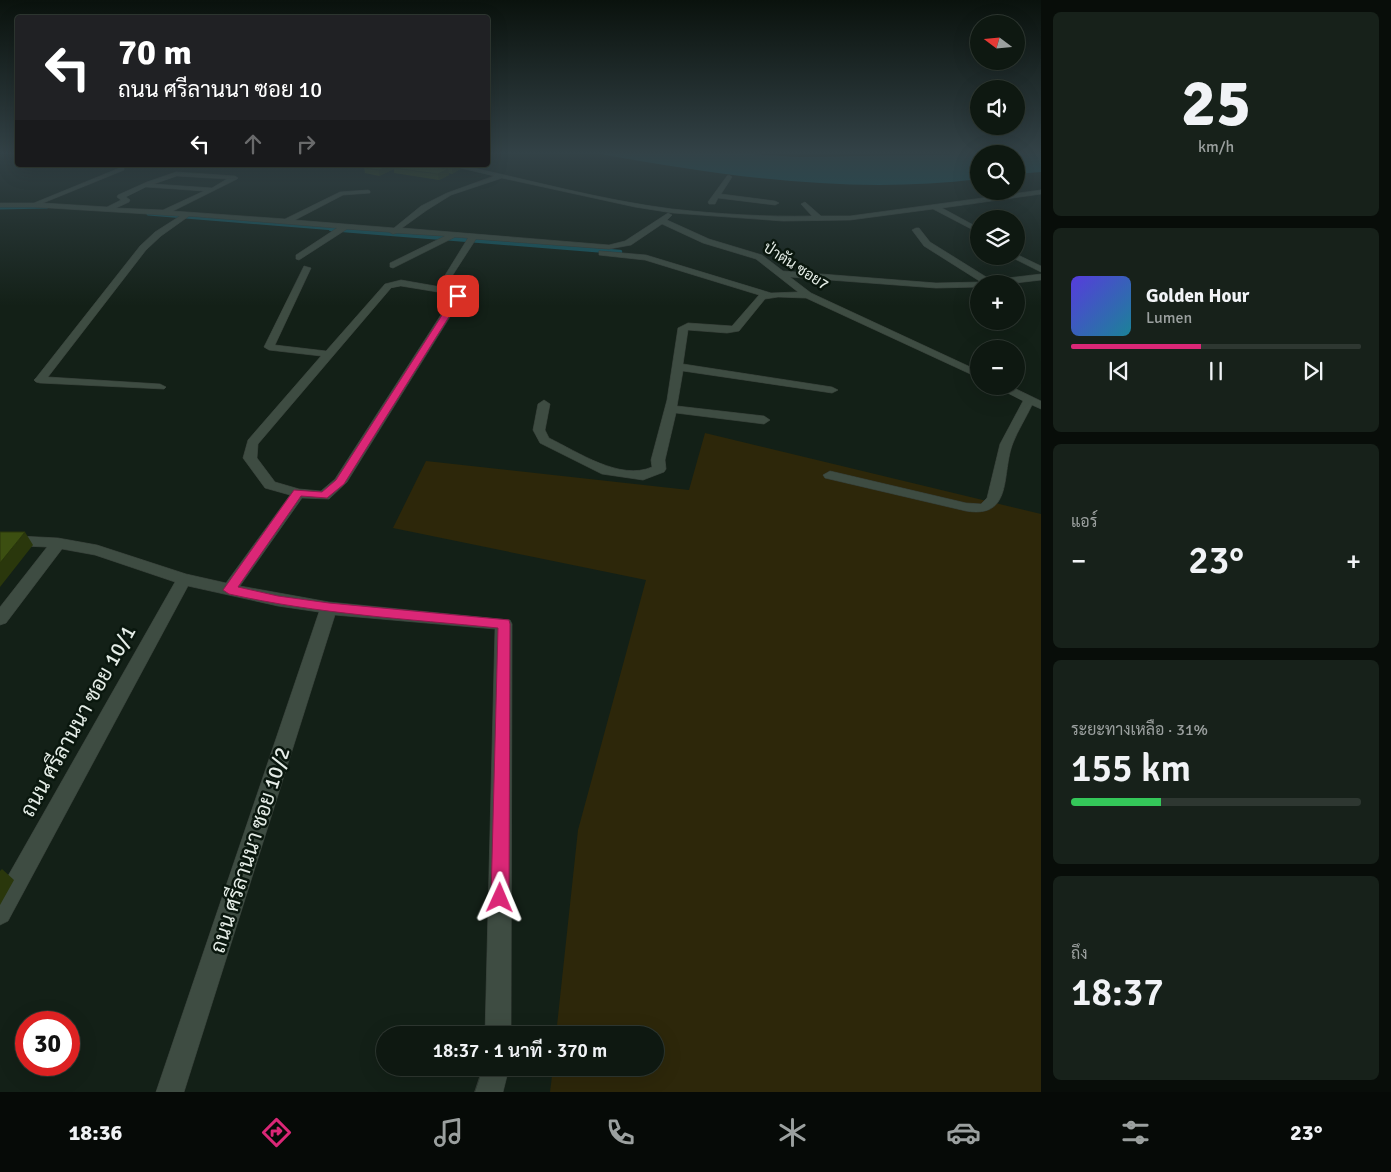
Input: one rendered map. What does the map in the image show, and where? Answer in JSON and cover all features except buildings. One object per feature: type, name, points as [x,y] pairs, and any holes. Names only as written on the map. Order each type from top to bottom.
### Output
[{"type":"street","points":[[111,207],[118,204]]},
{"type":"street","points":[[164,213],[179,204]]},
{"type":"street","points":[[283,224],[321,204]]},
{"type":"street","points":[[387,235],[397,230],[431,204]]},
{"type":"street","points":[[633,204],[673,211],[818,220],[850,218],[956,204]]},
{"type":"street","points":[[703,213],[710,204]]},
{"type":"street","points":[[805,204],[818,220]]},
{"type":"street","points":[[0,205],[34,205],[164,213],[444,240]]},
{"type":"street","points":[[935,207],[970,226]]},
{"type":"street","points":[[608,250],[628,243],[662,221],[673,211]]},
{"type":"street","points":[[160,387],[40,380],[143,248],[158,234],[184,216]]},
{"type":"street","name":"ป่าตัน ซอย7","points":[[662,221],[706,241],[759,257],[808,295],[970,372]]},
{"type":"street","points":[[299,257],[341,229],[397,230],[454,235],[471,239],[608,250],[646,258],[769,294],[808,295]]},
{"type":"street","points":[[916,230],[928,244],[971,275]]},
{"type":"street","points":[[393,265],[454,235]]},
{"type":"street","points":[[444,285],[471,239]]},
{"type":"street","points":[[1025,261],[1041,269]]},
{"type":"street","points":[[307,268],[269,347],[327,354]]},
{"type":"street","points":[[781,274],[813,274],[925,284],[970,285]]},
{"type":"street","points":[[1025,278],[1041,276]]},
{"type":"street","points":[[401,284],[458,293],[458,296],[340,482],[324,496],[298,493],[270,485],[250,458],[252,443],[327,354],[388,286],[401,284]]},
{"type":"street","points":[[544,404],[539,430],[544,440],[602,470],[643,476],[659,468],[658,460],[679,367],[683,328],[688,326],[727,330],[735,329],[762,297],[769,294]]},
{"type":"street","points":[[679,367],[832,390]]},
{"type":"street","points":[[830,475],[966,507],[985,508],[994,499],[1006,444],[1035,403],[1019,395]]},
{"type":"street","points":[[671,408],[764,420]]},
{"type":"street","points":[[229,590],[298,493]]},
{"type":"street","points":[[0,540],[58,543],[97,550],[184,579],[278,600],[329,608],[504,624],[498,1026]]},
{"type":"street","points":[[0,619],[58,543]]},
{"type":"street","name":"ถนน ศรีลานนา ซอย 10/1","points":[[0,913],[184,579]]},
{"type":"street","name":"ถนน ศรีลานนา ซอย 10/2","points":[[170,1092],[329,608]]},
{"type":"street","points":[[489,1092],[494,1076]]},
{"type":"shaded area","points":[[705,433],[1041,514],[1041,1092],[550,1092],[552,1076],[664,1076],[664,1026],[557,1026],[578,830],[646,580],[393,528],[426,461],[689,490]]},
{"type":"waterway","points":[[0,208],[47,207]]},
{"type":"waterway","points":[[148,214],[347,230]]},
{"type":"waterway","points":[[331,229],[620,252]]},
{"type":"route","points":[[458,296],[340,482],[324,496],[298,493],[229,590],[329,608],[504,624],[500,898]]}]
